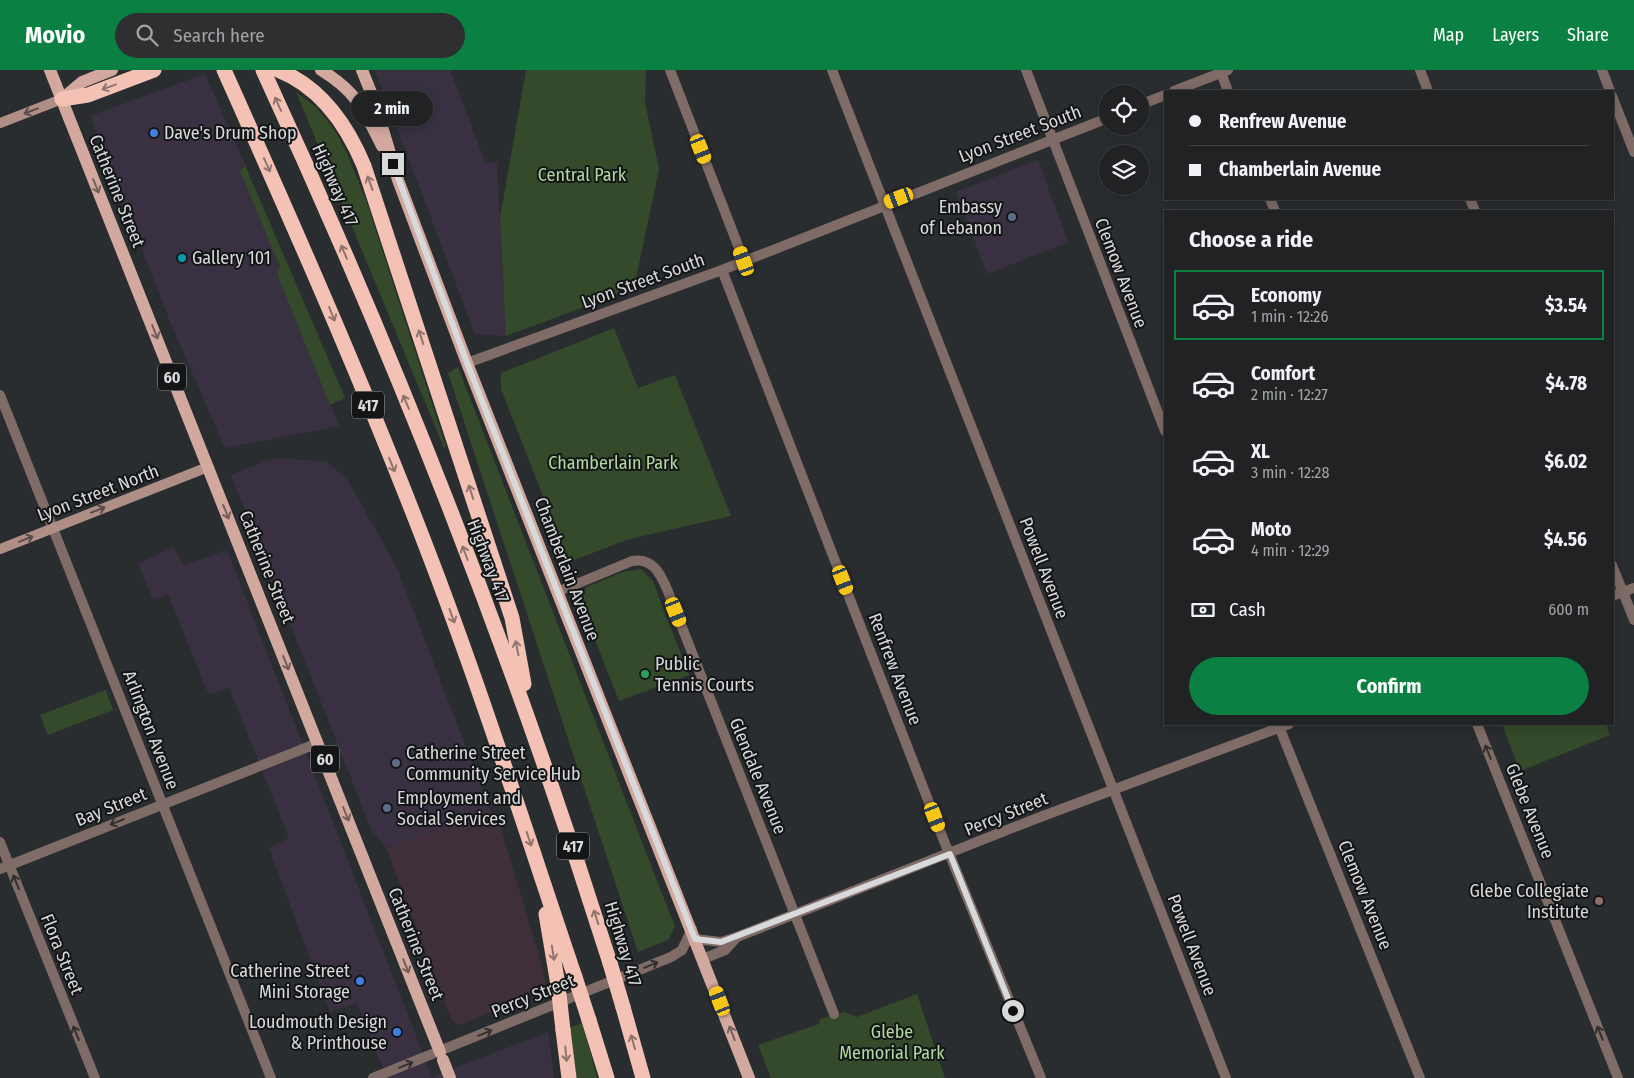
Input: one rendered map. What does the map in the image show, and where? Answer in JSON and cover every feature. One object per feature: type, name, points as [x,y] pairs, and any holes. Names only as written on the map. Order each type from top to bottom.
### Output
[{"type":"highway","points":[[62,99],[88,95],[154,70]]},
{"type":"highway","name":"Highway 417","points":[[263,70],[364,299],[417,428],[532,730],[563,814],[610,963],[643,1078]]},
{"type":"highway","points":[[278,70],[316,92],[328,105],[340,120],[364,166],[512,618],[532,730]]},
{"type":"highway","name":"417","points":[[225,71],[309,258],[435,569],[498,743],[607,1078]]},
{"type":"highway","points":[[539,871],[558,985],[569,1078]]},
{"type":"main road","name":"Catherine Street","points":[[50,70],[450,1078]]},
{"type":"main road","points":[[0,123],[62,99],[82,82],[112,70]]},
{"type":"main road","points":[[321,70],[339,81],[355,97],[398,180]]},
{"type":"main road","name":"Chamberlain Avenue","points":[[362,70],[374,100],[398,180],[467,363],[694,934],[749,1078]]},
{"type":"main road","name":"Lyon Street North","points":[[0,549],[208,467]]},
{"type":"street","points":[[670,70],[744,261]]},
{"type":"street","name":"Powell Avenue","points":[[832,70],[1226,1078]]},
{"type":"street","name":"Clemow Avenue","points":[[1026,70],[1164,428]]},
{"type":"street","points":[[1420,70],[1428,90]]},
{"type":"street","points":[[1602,70],[1610,90]]},
{"type":"street","points":[[1176,90],[1223,71],[1228,90]]},
{"type":"street","points":[[1149,101],[1164,95]]},
{"type":"street","points":[[1614,101],[1634,152]]},
{"type":"street","name":"Lyon Street South","points":[[467,363],[722,270],[885,204],[1099,122]]},
{"type":"street","name":"Renfrew Avenue","points":[[722,270],[950,854],[1041,1078]]},
{"type":"street","name":"Arlington Avenue","points":[[0,395],[271,1078]]},
{"type":"street","name":"Glendale Avenue","points":[[557,592],[632,561],[644,561],[655,567],[667,589],[834,1014]]},
{"type":"street","points":[[1614,570],[1634,620]]},
{"type":"street","points":[[1614,595],[1634,588]]},
{"type":"street","name":"Clemow Avenue","points":[[1282,725],[1420,1078]]},
{"type":"street","name":"Percy Street","points":[[373,1078],[441,1056],[671,957],[682,950],[694,934],[721,942],[736,937],[1282,725]]},
{"type":"street","name":"Glebe Avenue","points":[[1477,725],[1618,1078]]},
{"type":"street","name":"Bay Street","points":[[5,867],[318,743]]},
{"type":"street","name":"Flora Street","points":[[0,842],[5,867],[95,1078]]},
{"type":"street","name":"Percy Street","points":[[703,959],[725,950],[736,937]]},
{"type":"shaded area","points":[[375,70],[450,70],[485,162],[497,163],[506,336],[475,334]]},
{"type":"shaded area","points":[[205,74],[245,165],[241,167],[280,267],[277,271],[279,279],[339,426],[225,448],[169,319],[90,116]]},
{"type":"shaded area","name":"Embassy of Lebanon","points":[[1038,160],[1068,242],[987,274],[956,192]]},
{"type":"shaded area","points":[[279,458],[327,462],[347,479],[397,568],[490,810],[386,848],[372,831],[231,475],[266,461]]},
{"type":"shaded area","points":[[173,547],[184,565],[227,550],[432,1077],[548,1032],[554,1078],[387,1078],[357,1003],[330,1012],[269,848],[289,838],[229,688],[209,695],[168,594],[153,599],[138,564]]},
{"type":"shaded area","points":[[490,810],[493,819],[499,822],[542,966],[547,989],[460,1025],[452,1021],[386,848]]},
{"type":"green space","name":"Central Park","points":[[526,70],[646,70],[645,102],[659,169],[635,283],[611,297],[506,336],[500,218]]},
{"type":"green space","points":[[296,92],[316,107],[334,129],[347,153],[367,203],[446,447],[444,448]]},
{"type":"green space","points":[[245,165],[345,398],[330,405],[279,279],[277,271],[280,267],[240,171]]},
{"type":"green space","name":"Chamberlain Park","points":[[614,328],[638,388],[675,375],[731,516],[629,539],[569,562],[501,389],[501,373]]},
{"type":"green space","points":[[458,367],[675,927],[668,940],[638,952],[448,373]]},
{"type":"green space","points":[[641,569],[653,581],[689,675],[619,701],[579,599],[587,587],[623,572]]},
{"type":"green space","points":[[106,690],[113,710],[48,735],[40,715]]},
{"type":"green space","points":[[1502,725],[1606,725],[1610,735],[1520,771]]},
{"type":"green space","name":"Glebe Memorial Park","points":[[917,994],[945,1078],[771,1078],[758,1045],[819,1024],[820,1019],[844,1012],[857,1017]]},
{"type":"green space","points":[[583,1023],[597,1078],[571,1078],[568,1028]]},
{"type":"place","name":"Dave's Drum Shop","points":[[154,133]]},
{"type":"place","name":"Embassy of Lebanon","points":[[1012,217]]},
{"type":"place","name":"Gallery 101","points":[[182,258]]},
{"type":"place","name":"Public Tennis Courts","points":[[645,674]]},
{"type":"place","name":"Catherine Street Community Service Hub","points":[[396,763]]},
{"type":"place","name":"Employment and Social Services","points":[[387,808]]},
{"type":"place","name":"Glebe Collegiate Institute","points":[[1599,901]]},
{"type":"place","name":"Catherine Street Mini Storage","points":[[360,981]]},
{"type":"place","name":"Loudmouth Design & Printhouse","points":[[397,1032]]},
{"type":"route","points":[[393,164],[467,363],[695,939],[721,942],[736,937],[950,854],[1013,1011]]}]
